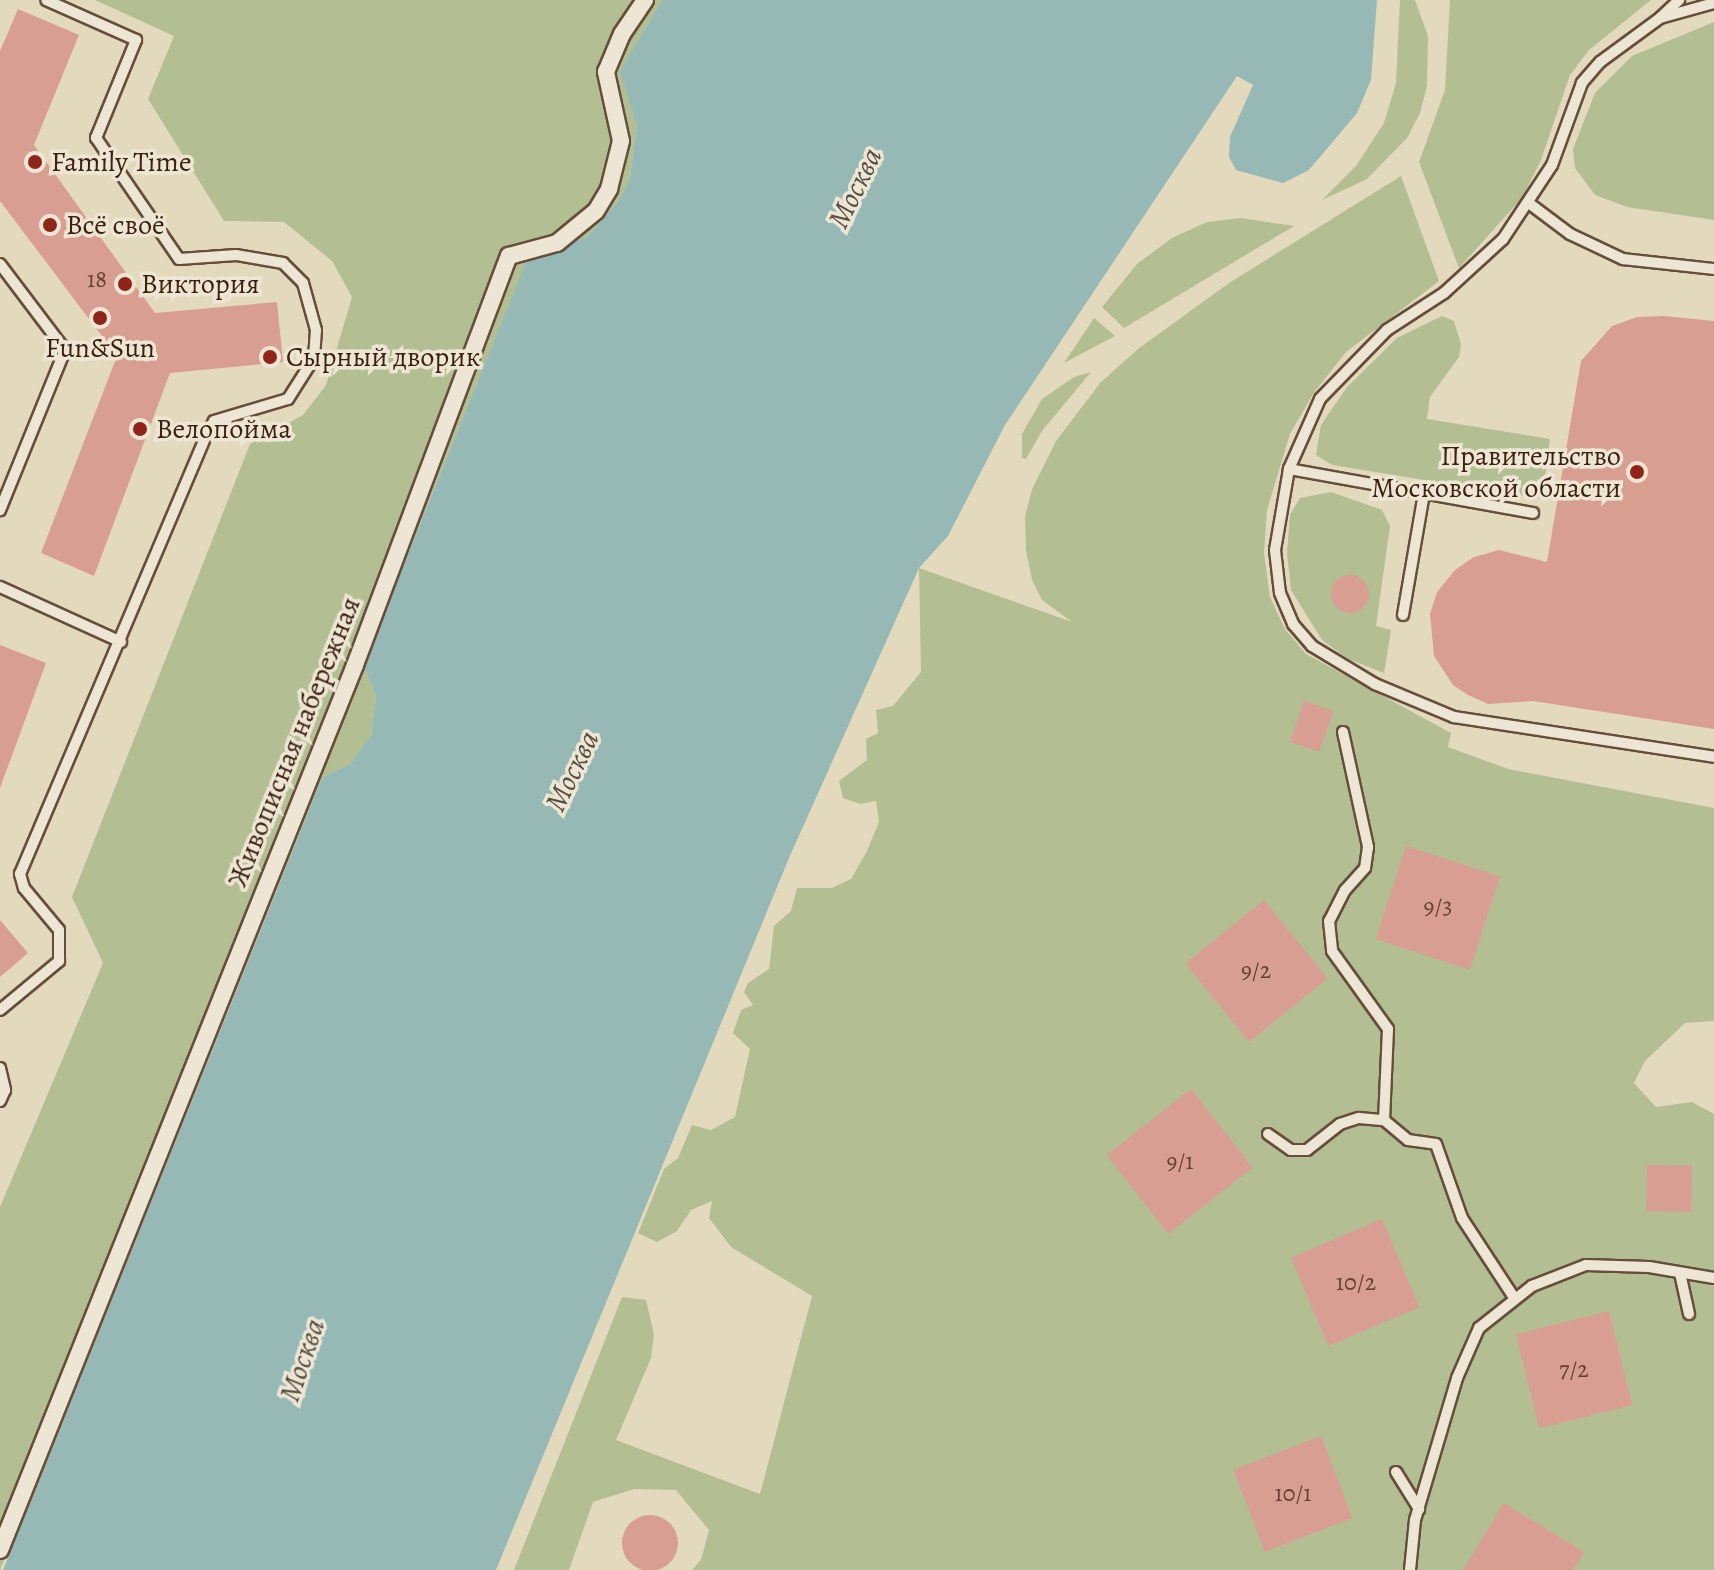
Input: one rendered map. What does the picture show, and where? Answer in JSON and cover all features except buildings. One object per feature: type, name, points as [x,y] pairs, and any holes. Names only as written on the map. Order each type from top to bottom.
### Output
[{"type":"street","name":"Живописная набережная","points":[[0,1550],[355,665],[509,256],[557,243],[587,220],[609,189],[621,141],[606,72],[622,34],[645,0]]},
{"type":"lane","points":[[0,1010],[59,961],[59,930],[24,888],[20,874],[214,421],[288,399],[314,358],[316,330],[303,283],[283,263],[236,255],[179,259],[96,138],[136,40],[46,0]]},
{"type":"lane","points":[[1679,0],[1660,18],[1611,52],[1582,83],[1552,165],[1530,204],[1503,239],[1463,277],[1354,360],[1320,399],[1289,469],[1275,538],[1280,593],[1293,624],[1341,668],[1454,717],[1714,757]]},
{"type":"lane","points":[[1660,18],[1714,3]]},
{"type":"lane","points":[[1530,204],[1570,234],[1623,259],[1714,269]]},
{"type":"lane","points":[[0,264],[65,350],[0,510]]},
{"type":"lane","points":[[1289,469],[1533,513]]},
{"type":"lane","points":[[1403,615],[1424,493]]},
{"type":"lane","points":[[0,587],[121,642]]},
{"type":"lane","points":[[1343,732],[1368,847],[1365,868],[1345,890],[1329,921],[1332,951],[1388,1029],[1384,1120]]},
{"type":"lane","points":[[0,1068],[5,1090],[0,1101]]},
{"type":"lane","points":[[1268,1134],[1291,1150],[1307,1150],[1340,1124],[1359,1118],[1384,1120],[1408,1140],[1436,1144],[1462,1218],[1515,1299]]},
{"type":"lane","points":[[1410,1570],[1419,1509],[1457,1378],[1479,1328],[1532,1286],[1586,1265],[1714,1278]]},
{"type":"lane","points":[[1680,1273],[1689,1314]]},
{"type":"lane","points":[[1396,1472],[1419,1509]]},
{"type":"green space","points":[[95,0],[662,0],[621,72],[637,126],[630,177],[620,199],[588,236],[526,263],[363,664],[376,696],[371,735],[351,763],[322,778],[0,1570],[0,1207],[103,963],[72,897],[250,444],[303,415],[326,385],[352,297],[332,261],[284,222],[224,221],[148,99],[174,36]]},
{"type":"green space","points":[[1400,0],[1415,0],[1428,36],[1427,86],[1420,113],[1407,138],[1367,179],[1322,200],[1356,166],[1384,123],[1396,83]]},
{"type":"green space","points":[[1450,0],[1651,0],[1589,50],[1570,75],[1541,160],[1522,198],[1459,268],[1419,162],[1445,90]]},
{"type":"green space","points":[[1714,22],[1714,220],[1627,207],[1595,195],[1575,168],[1573,149],[1595,93],[1632,56]]},
{"type":"green space","points":[[1401,176],[1439,281],[1346,352],[1313,394],[1290,434],[1267,510],[1264,553],[1270,597],[1285,629],[1306,654],[1451,733],[1448,747],[1508,769],[1714,808],[1714,1021],[1685,1023],[1645,1061],[1634,1083],[1656,1107],[1692,1102],[1714,1114],[1714,1570],[692,1570],[701,1560],[709,1530],[676,1490],[634,1489],[593,1502],[569,1570],[514,1570],[622,1297],[646,1300],[654,1334],[651,1358],[616,1440],[760,1494],[812,1296],[731,1247],[709,1218],[712,1201],[691,1210],[677,1231],[657,1242],[638,1233],[664,1169],[678,1158],[692,1125],[711,1130],[735,1117],[750,1049],[733,1033],[741,1010],[753,1005],[744,992],[748,983],[769,969],[774,926],[791,911],[797,888],[832,888],[851,879],[867,851],[879,822],[876,801],[860,804],[843,798],[839,781],[867,760],[866,739],[878,733],[876,710],[893,706],[921,672],[919,568],[1072,622],[1042,600],[1032,580],[1026,550],[1025,517],[1032,489],[1056,441],[1101,382],[1138,349],[1229,283]]},
{"type":"green space","points":[[1241,218],[1294,226],[1124,328],[1102,307],[1137,264],[1172,238],[1207,222]]},
{"type":"green space","points":[[1442,316],[1454,321],[1461,344],[1459,357],[1430,397],[1427,419],[1550,439],[1542,499],[1332,465],[1316,455],[1321,425],[1347,387],[1397,338]]},
{"type":"green space","points":[[1094,318],[1115,336],[1064,363]]},
{"type":"green space","points":[[1091,372],[1042,431],[1026,459],[1022,458],[1022,434],[1042,399],[1074,377]]},
{"type":"green space","points":[[1331,492],[1382,510],[1390,526],[1376,626],[1391,630],[1384,673],[1348,659],[1322,640],[1291,590],[1287,553],[1290,515],[1300,498]]},
{"type":"water","name":"Москва","points":[[662,0],[1377,0],[1371,80],[1357,113],[1309,170],[1283,183],[1236,170],[1229,157],[1230,137],[1253,85],[1237,76],[1005,425],[948,536],[919,568],[789,858],[496,1570],[3,1570],[322,778],[351,763],[371,735],[376,696],[363,665],[526,262],[588,236],[620,199],[630,177],[637,126],[620,72]]},
{"type":"place","name":"Family Time","points":[[35,162]]},
{"type":"place","name":"Всё своё","points":[[50,225]]},
{"type":"place","name":"Виктория","points":[[125,284]]},
{"type":"place","name":"Fun&Sun","points":[[100,318]]},
{"type":"place","name":"Сырный дворик","points":[[270,357]]},
{"type":"place","name":"Велопойма","points":[[140,429]]},
{"type":"place","name":"Правительство Московской области","points":[[1637,472]]}]
